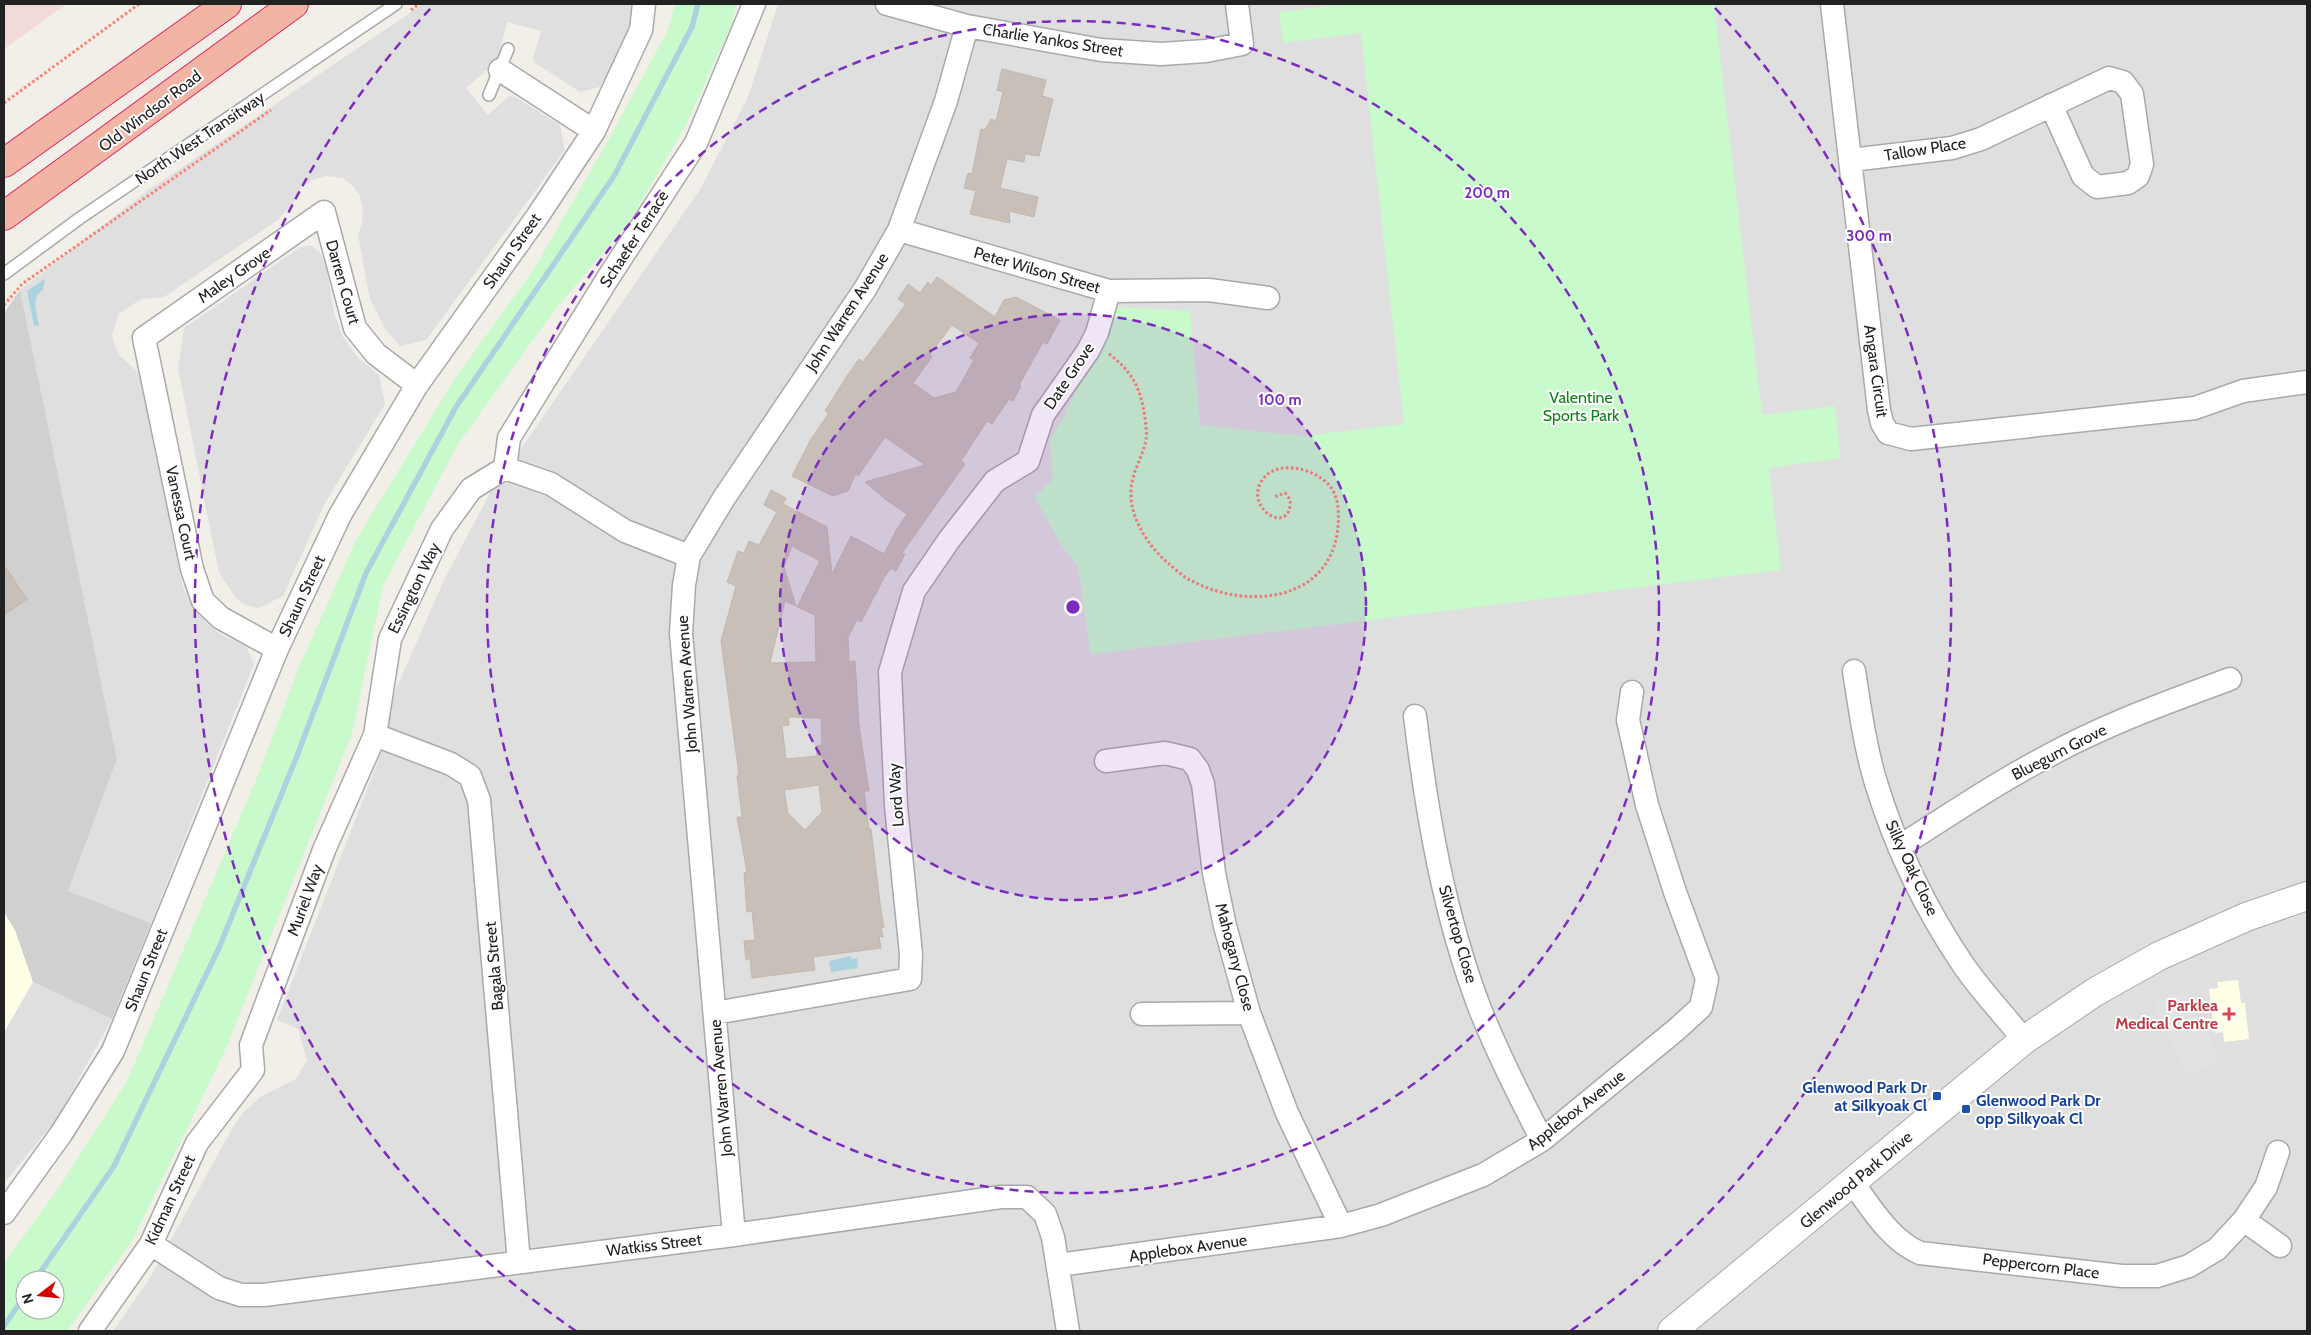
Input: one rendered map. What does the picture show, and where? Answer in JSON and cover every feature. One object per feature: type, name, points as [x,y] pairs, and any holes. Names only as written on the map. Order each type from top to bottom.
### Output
[{"type":"highway","points":[[4,163],[227,4]]},
{"type":"highway","name":"Old Windsor Road","points":[[4,216],[294,4]]},
{"type":"street","name":"Shaun Street","points":[[4,1213],[61,1134],[113,1051],[277,649],[340,515],[417,385],[537,217],[594,131],[641,30],[644,4]]},
{"type":"street","name":"Schaefer Terrace","points":[[505,468],[509,438],[608,278],[696,144],[754,4]]},
{"type":"street","name":"Charlie Yankos Street","points":[[887,4],[967,26],[1101,50],[1162,54],[1206,51],[1242,44],[1237,4]]},
{"type":"street","name":"Angara Circuit","points":[[1832,4],[1879,410],[1882,422],[1888,433],[1911,439],[2195,408],[2243,391],[2307,382]]},
{"type":"street","name":"John Warren Avenue","points":[[734,1235],[681,632],[684,585],[689,556],[724,498],[865,289],[899,230],[946,101],[967,26]]},
{"type":"street","points":[[500,70],[594,131]]},
{"type":"street","name":"Tallow Place","points":[[1851,160],[1952,148],[1981,139],[2051,105],[2109,78],[2124,82],[2132,94],[2142,164],[2138,176],[2128,183],[2097,187],[2083,176],[2051,105]]},
{"type":"street","name":"Darren Court","points":[[324,212],[355,328],[376,354],[417,385]]},
{"type":"street","name":"Maley Grove","points":[[144,338],[324,212]]},
{"type":"street","name":"Peter Wilson Street","points":[[899,230],[1109,291],[1209,290],[1268,298]]},
{"type":"street","name":"Date Grove","points":[[1028,461],[1043,415],[1093,342],[1109,291]]},
{"type":"street","name":"Vanessa Court","points":[[144,338],[192,569],[203,602],[221,618],[277,649]]},
{"type":"street","name":"Lord Way","points":[[715,1013],[910,978],[911,954],[896,806],[890,672],[914,591],[949,540],[995,481],[1028,461]]},
{"type":"street","points":[[505,468],[551,484],[625,531],[689,556]]},
{"type":"street","name":"Essington Way","points":[[375,735],[390,639],[438,538],[471,489],[505,468]]},
{"type":"street","name":"Silky Oak Close","points":[[1854,671],[1863,728],[1876,782],[1899,847],[1928,908],[1966,968],[2024,1040]]},
{"type":"street","name":"Bluegum Grove","points":[[1899,847],[1983,793],[2048,755],[2148,709],[2230,679]]},
{"type":"street","name":"Applebox Avenue","points":[[1059,1266],[1341,1226],[1381,1215],[1482,1175],[1542,1140],[1677,1030],[1701,1008],[1707,979],[1675,892],[1647,805],[1628,720],[1632,692]]},
{"type":"street","name":"Silvertop Close","points":[[1415,716],[1424,787],[1440,868],[1465,962],[1480,1008],[1505,1069],[1542,1140]]},
{"type":"street","name":"Muriel Way","points":[[253,1070],[251,1045],[254,1036],[324,850],[375,735]]},
{"type":"street","name":"Bagala Street","points":[[375,735],[451,764],[470,776],[479,800],[519,1262]]},
{"type":"street","name":"Mahogany Close","points":[[1106,761],[1165,753],[1190,759],[1198,770],[1203,784],[1214,873],[1225,926],[1249,1013],[1287,1112],[1341,1226]]},
{"type":"street","name":"Glenwood Park Drive","points":[[1672,1331],[2024,1040],[2095,992],[2159,956],[2238,920],[2307,896]]},
{"type":"street","points":[[1142,1014],[1249,1013]]},
{"type":"street","name":"Kidman Street","points":[[90,1331],[151,1244],[197,1143],[253,1070]]},
{"type":"street","name":"Peppercorn Place","points":[[1853,1182],[1892,1233],[1907,1248],[1920,1253],[2122,1276],[2157,1276],[2189,1266],[2216,1249],[2244,1220],[2266,1187],[2278,1152]]},
{"type":"street","name":"Watkiss Street","points":[[151,1244],[219,1288],[241,1295],[264,1295],[734,1235],[1001,1197],[1027,1197],[1045,1214],[1053,1238],[1068,1331]]},
{"type":"street","points":[[2244,1220],[2280,1246]]},
{"type":"lane","name":"North West Transitway","points":[[4,274],[80,218],[396,4]]},
{"type":"lane","points":[[489,95],[508,49]]},
{"type":"path","points":[[4,103],[139,4]]},
{"type":"path","points":[[403,16],[419,4]]},
{"type":"path","points":[[4,305],[22,284],[273,108]]},
{"type":"path","points":[[1093,342],[1113,357],[1130,374],[1139,387],[1143,401],[1146,440],[1134,474],[1131,495],[1134,510],[1142,530],[1155,552],[1168,564],[1191,581],[1240,596],[1271,597],[1292,590],[1314,578],[1328,560],[1336,539],[1339,512],[1335,493],[1322,478],[1301,470],[1285,468],[1267,474],[1258,488],[1257,495],[1260,505],[1269,515],[1274,518],[1285,516],[1291,504],[1288,496],[1280,493],[1274,497]]},
{"type":"shaded area","points":[[4,4],[67,4],[4,49]]},
{"type":"shaded area","points":[[423,4],[631,4],[632,20],[626,38],[603,86],[580,92],[535,63],[533,58],[541,31],[507,22],[497,61],[466,88],[488,115],[509,96],[515,97],[560,125],[565,150],[426,340],[400,346],[385,329],[370,299],[358,235],[363,209],[360,196],[354,187],[343,178],[326,176],[312,180],[301,188],[294,202],[279,219],[164,297],[141,299],[119,314],[112,334],[114,343],[120,356],[137,371],[140,379],[183,588],[196,611],[220,634],[246,646],[254,664],[151,923],[68,891],[117,759],[20,290],[147,191]]},
{"type":"shaded area","points":[[778,4],[2307,4],[2307,1331],[113,1331],[150,1278],[242,1114],[260,1097],[296,1079],[307,1060],[298,1029],[277,1020],[379,759],[395,691],[445,578],[489,495],[701,188],[748,97]]},
{"type":"shaded area","points":[[310,245],[320,252],[327,270],[334,313],[343,337],[358,358],[379,375],[385,404],[325,503],[283,596],[259,608],[245,605],[236,598],[219,573],[178,368],[184,328],[299,248]]},
{"type":"shaded area","points":[[20,290],[117,759],[68,891],[151,923],[112,1019],[33,982],[15,930],[4,912],[4,313]]},
{"type":"shaded area","points":[[4,912],[15,930],[33,982],[4,1032]]},
{"type":"shaded area","name":"Parklea Medical Centre","points":[[2238,980],[2241,1003],[2245,1003],[2249,1039],[2224,1042],[2223,1032],[2215,1033],[2209,989],[2218,988],[2217,982]]},
{"type":"shaded area","points":[[33,982],[112,1019],[56,1120],[4,1183],[4,1032]]},
{"type":"shaded area","points":[[2186,989],[2219,1060],[2187,1075],[2154,1004]]},
{"type":"green space","points":[[675,4],[737,4],[730,28],[686,125],[629,222],[554,311],[458,444],[383,586],[352,734],[223,1055],[132,1241],[67,1331],[4,1331],[4,1263],[60,1186],[127,1081],[259,773],[299,667],[356,540],[456,377],[534,269],[605,146],[668,30]]},
{"type":"green space","name":"Valentine Sports Park","points":[[1346,4],[1714,4],[1762,415],[1835,406],[1841,458],[1769,468],[1781,570],[1091,654],[1078,566],[1060,543],[1035,497],[1053,479],[1050,440],[1064,417],[1115,307],[1190,311],[1200,425],[1303,436],[1404,424],[1361,33],[1283,43],[1279,12]]},
{"type":"water","points":[[45,279],[43,290],[35,301],[39,325],[34,326],[27,291]]},
{"type":"water","points":[[851,956],[851,959],[857,958],[858,968],[831,972],[829,961]]},
{"type":"building","points":[[1002,69],[1046,80],[1042,96],[1053,99],[1039,156],[1025,154],[1024,162],[1007,159],[1000,188],[1038,197],[1034,217],[1009,211],[1010,223],[970,214],[976,191],[964,188],[968,173],[972,174],[981,129],[985,130],[991,119],[996,121],[1003,92],[997,90]]},
{"type":"building","points":[[937,277],[995,317],[1004,300],[1016,297],[1060,320],[1047,344],[1043,342],[1019,385],[1021,386],[1013,401],[1009,399],[992,424],[987,421],[961,461],[965,464],[902,553],[905,554],[896,571],[891,568],[885,576],[861,622],[857,620],[848,637],[849,662],[855,661],[859,725],[869,791],[864,791],[884,927],[881,928],[883,937],[879,936],[881,948],[813,957],[815,970],[752,978],[750,958],[746,960],[744,941],[755,940],[752,911],[747,912],[744,873],[747,872],[737,817],[742,817],[737,776],[739,775],[721,641],[736,586],[727,582],[738,551],[744,553],[749,541],[759,545],[777,512],[764,505],[771,490],[786,498],[783,504],[827,527],[832,574],[851,536],[884,554],[907,514],[886,500],[865,482],[925,465],[885,437],[858,476],[856,473],[848,491],[833,496],[792,476],[811,439],[829,413],[825,411],[847,376],[859,359],[863,362],[906,304],[898,299],[908,284],[920,293],[928,282],[931,285]],"holes":[[[952,325],[979,343],[970,358],[974,360],[956,392],[934,398],[913,383],[932,357],[930,354]],[[792,546],[820,561],[797,607],[815,615],[816,662],[770,663],[785,601],[796,606],[784,567]],[[788,717],[821,718],[822,745],[816,746],[817,756],[786,759],[782,726],[789,725]],[[819,785],[822,812],[805,830],[788,813],[784,790]]]},
{"type":"building","points":[[4,565],[27,599],[4,615]]},
{"type":"waterway","points":[[42,1270],[114,1166],[219,948],[297,756],[366,573],[456,407],[614,176],[692,27],[698,4]]},
{"type":"waterway","points":[[4,1326],[15,1310]]},
{"type":"place","name":"Parklea Medical Centre","points":[[2229,1014]]},
{"type":"place","name":"Glenwood Park Dr at Silkyoak Cl","points":[[1937,1096]]},
{"type":"place","name":"Glenwood Park Dr opp Silkyoak Cl","points":[[1966,1109]]}]
